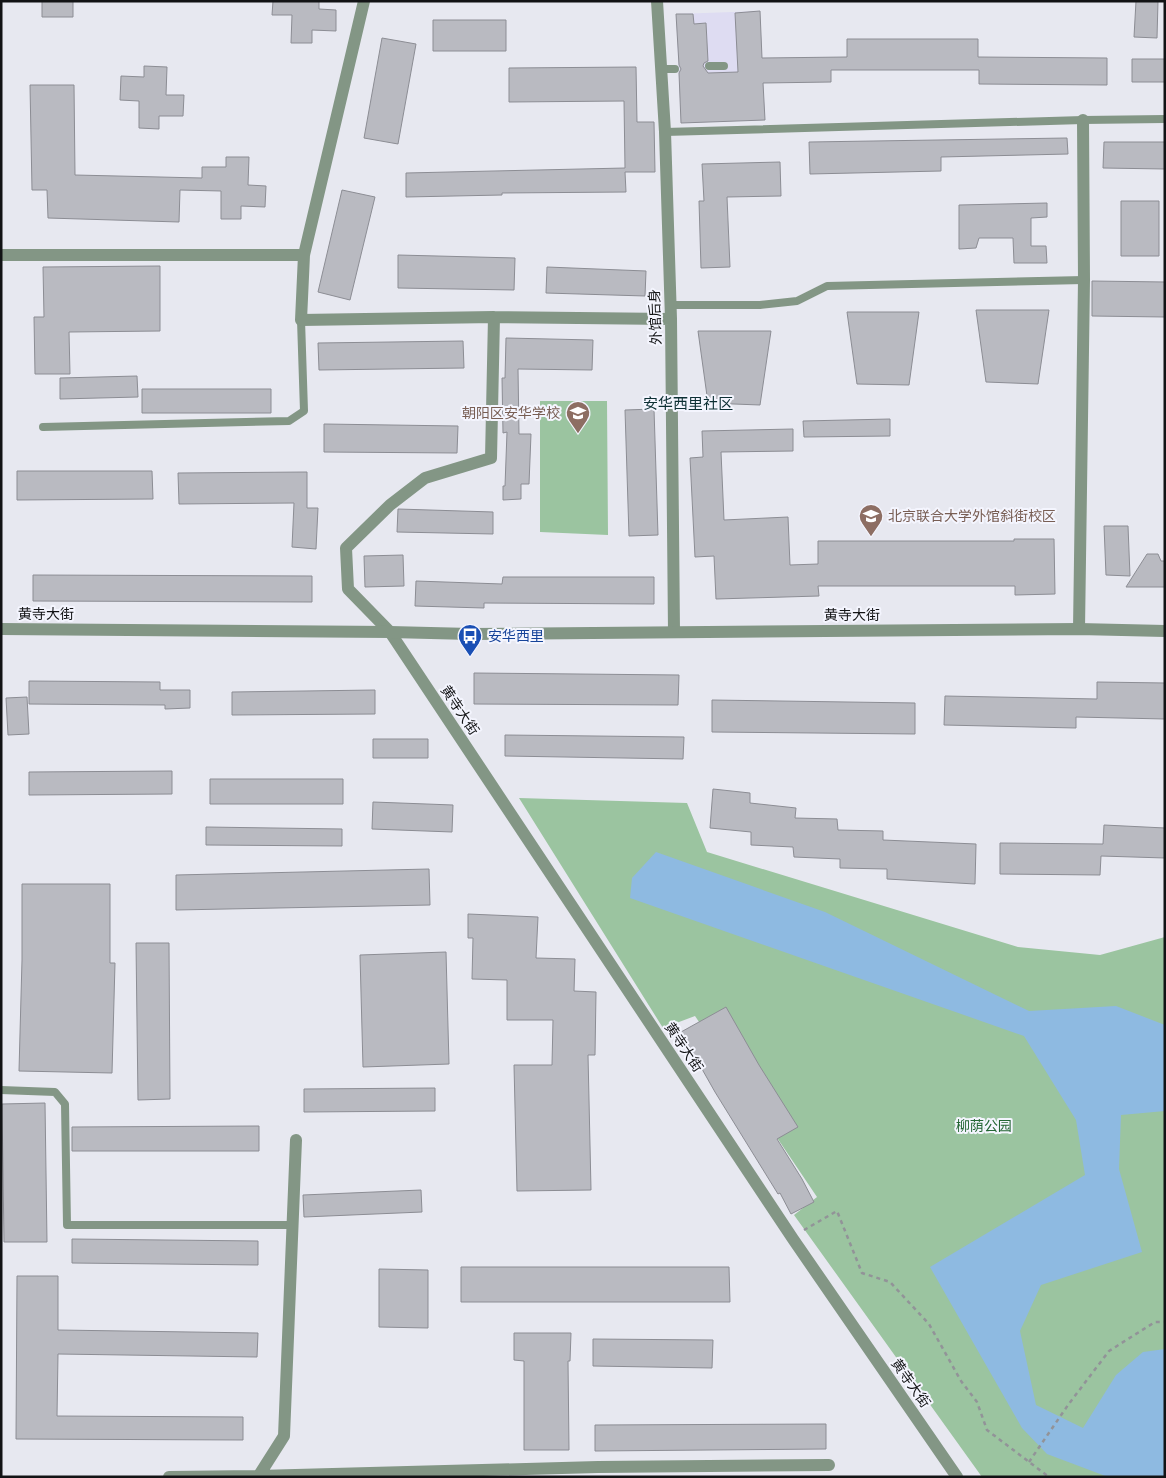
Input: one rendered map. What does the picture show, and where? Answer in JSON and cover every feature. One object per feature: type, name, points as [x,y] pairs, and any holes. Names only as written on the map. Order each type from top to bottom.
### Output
[{"type":"street","points":[[364,1],[304,255],[301,320],[494,317],[671,319]]},
{"type":"street","name":"外馆后身","points":[[657,1],[665,132],[669,305],[671,319],[674,631]]},
{"type":"street","points":[[1079,629],[1084,280],[1083,120]]},
{"type":"street","points":[[1,255],[304,255]]},
{"type":"street","name":"黄寺大街","points":[[494,317],[492,458],[424,478],[390,505],[346,548],[348,589],[390,632],[793,1238],[957,1477]]},
{"type":"street","name":"黄寺大街","points":[[1,629],[472,634],[1079,629],[1165,631]]},
{"type":"street","points":[[258,1476],[284,1436],[296,1140]]},
{"type":"street","points":[[169,1477],[444,1474],[598,1467],[829,1465]]},
{"type":"lane","points":[[709,66],[724,66]]},
{"type":"lane","points":[[661,69],[675,68]]},
{"type":"lane","points":[[665,132],[1165,119]]},
{"type":"lane","points":[[669,305],[760,304],[797,301],[827,286],[1084,280]]},
{"type":"lane","points":[[43,427],[289,421],[304,411],[301,320]]},
{"type":"lane","points":[[1,1090],[55,1092],[65,1104],[66,1225],[292,1226]]},
{"type":"path","points":[[793,1238],[837,1211],[862,1273],[890,1282],[929,1324],[960,1381],[977,1402],[987,1430],[1030,1460],[1049,1477]]},
{"type":"path","points":[[1030,1460],[1068,1405],[1110,1350],[1155,1322],[1165,1322]]},
{"type":"shaded area","points":[[760,11],[765,120],[681,123],[676,14]]},
{"type":"green space","points":[[540,401],[607,401],[608,535],[540,532]]},
{"type":"green space","name":"柳荫公园","points":[[519,798],[687,803],[707,852],[1018,947],[1100,955],[1165,937],[1165,1477],[982,1477],[794,1215],[817,1197],[695,1016],[663,1028]]},
{"type":"water","points":[[656,852],[825,912],[1029,1011],[1116,1006],[1165,1025],[1165,1111],[1121,1115],[1119,1169],[1142,1252],[1041,1285],[1020,1331],[1036,1405],[1083,1428],[1116,1375],[1143,1352],[1165,1349],[1165,1477],[1108,1477],[1047,1454],[1022,1428],[930,1267],[1085,1175],[1076,1120],[1024,1036],[630,898],[632,878]]},
{"type":"building","points":[[42,1],[73,1],[73,17],[42,17]]},
{"type":"building","points":[[273,1],[319,1],[319,9],[336,10],[336,31],[312,30],[312,43],[291,43],[292,15],[272,15]]},
{"type":"building","points":[[1136,1],[1158,1],[1157,38],[1134,37]]},
{"type":"building","points":[[760,11],[762,58],[847,57],[847,39],[978,39],[978,57],[1107,58],[1107,85],[979,84],[979,70],[831,70],[831,82],[763,83],[765,120],[681,123],[679,73],[681,69],[679,65],[676,14],[693,14],[694,24],[706,23],[708,61],[703,66],[708,73],[738,72],[735,13]]},
{"type":"building","points":[[433,20],[506,20],[506,51],[433,51]]},
{"type":"building","points":[[382,38],[416,44],[398,144],[364,138]]},
{"type":"building","points":[[1132,59],[1165,59],[1165,82],[1132,82]]},
{"type":"building","points":[[144,66],[167,67],[166,95],[184,95],[183,116],[159,116],[159,129],[139,128],[139,101],[120,100],[121,76],[144,77]]},
{"type":"building","points":[[636,67],[637,122],[654,122],[655,172],[625,172],[626,192],[502,193],[502,195],[406,197],[406,173],[625,168],[624,101],[509,102],[509,68]]},
{"type":"building","points":[[30,85],[74,85],[75,175],[202,178],[202,167],[226,167],[226,157],[249,157],[248,185],[266,186],[265,207],[241,206],[241,219],[221,219],[221,191],[180,190],[179,222],[48,218],[47,190],[32,190]]},
{"type":"building","points":[[1067,138],[1068,154],[941,157],[941,171],[810,174],[809,142]]},
{"type":"building","points":[[1104,142],[1165,142],[1165,169],[1103,168]]},
{"type":"building","points":[[780,162],[781,196],[727,197],[730,267],[701,268],[699,201],[704,201],[702,164]]},
{"type":"building","points":[[342,190],[375,197],[350,300],[318,292]]},
{"type":"building","points":[[1121,201],[1159,201],[1159,256],[1121,256]]},
{"type":"building","points":[[1047,203],[1047,217],[1031,218],[1031,246],[1046,246],[1047,263],[1014,263],[1013,238],[979,238],[976,248],[959,249],[959,205]]},
{"type":"building","points":[[398,255],[515,258],[514,290],[398,288]]},
{"type":"building","points":[[160,266],[160,331],[69,332],[70,374],[35,374],[34,317],[44,317],[43,267]]},
{"type":"building","points":[[547,267],[646,271],[645,296],[546,293]]},
{"type":"building","points":[[1092,281],[1165,282],[1165,317],[1092,316]]},
{"type":"building","points":[[976,310],[1049,310],[1038,384],[986,382]]},
{"type":"building","points":[[847,312],[919,312],[909,385],[857,384]]},
{"type":"building","points":[[698,331],[771,331],[760,405],[708,403]]},
{"type":"building","points":[[506,338],[593,340],[592,370],[518,369],[519,434],[531,434],[529,484],[521,484],[521,499],[503,500],[507,432],[503,433],[502,378],[505,378]]},
{"type":"building","points":[[463,341],[464,368],[319,370],[318,343]]},
{"type":"building","points":[[137,376],[138,397],[60,399],[60,378]]},
{"type":"building","points":[[142,389],[271,389],[271,413],[142,413]]},
{"type":"building","points":[[654,409],[658,535],[629,536],[625,410]]},
{"type":"building","points":[[890,419],[890,436],[804,437],[803,421]]},
{"type":"building","points":[[324,424],[458,426],[457,453],[324,452]]},
{"type":"building","points":[[793,429],[793,451],[721,452],[724,520],[788,517],[790,565],[818,564],[818,541],[1014,541],[1014,539],[1054,539],[1055,594],[1015,595],[1015,586],[818,586],[819,596],[716,599],[714,556],[695,557],[690,458],[703,457],[702,431]]},
{"type":"building","points":[[17,471],[152,471],[153,499],[17,500]]},
{"type":"building","points":[[307,472],[307,508],[318,508],[316,549],[292,547],[294,503],[179,504],[178,473]]},
{"type":"building","points":[[398,509],[493,512],[493,534],[397,532]]},
{"type":"building","points":[[1104,526],[1128,526],[1130,576],[1106,575]]},
{"type":"building","points":[[1147,554],[1158,554],[1161,561],[1165,561],[1165,587],[1126,587]]},
{"type":"building","points":[[403,555],[404,586],[365,587],[364,556]]},
{"type":"building","points":[[33,575],[312,576],[312,602],[33,601]]},
{"type":"building","points":[[503,577],[654,577],[654,604],[484,603],[484,608],[415,606],[416,581],[502,584]]},
{"type":"building","points":[[474,673],[679,675],[678,705],[474,704]]},
{"type":"building","points":[[29,681],[160,682],[160,690],[190,690],[190,708],[165,709],[165,705],[29,704]]},
{"type":"building","points":[[1097,682],[1165,683],[1165,719],[1076,717],[1076,728],[944,725],[945,696],[1097,699]]},
{"type":"building","points":[[375,690],[375,714],[232,715],[232,692]]},
{"type":"building","points":[[27,697],[29,734],[8,735],[6,698]]},
{"type":"building","points":[[712,700],[915,703],[915,734],[712,732]]},
{"type":"building","points":[[505,735],[684,737],[683,759],[505,756]]},
{"type":"building","points":[[373,739],[428,739],[428,758],[373,758]]},
{"type":"building","points":[[172,771],[172,794],[29,795],[29,772]]},
{"type":"building","points":[[210,779],[343,779],[343,804],[210,804]]},
{"type":"building","points":[[713,789],[750,793],[750,803],[796,808],[795,818],[837,819],[838,830],[883,831],[883,840],[976,844],[975,884],[887,879],[887,869],[840,868],[840,859],[794,857],[793,847],[751,845],[751,832],[710,828]]},
{"type":"building","points":[[373,802],[453,805],[452,832],[372,829]]},
{"type":"building","points":[[1104,825],[1165,828],[1165,858],[1101,856],[1100,875],[1000,874],[1000,843],[1103,844]]},
{"type":"building","points":[[206,827],[342,829],[342,846],[206,845]]},
{"type":"building","points":[[429,869],[430,905],[176,910],[176,875]]},
{"type":"building","points":[[22,884],[110,884],[110,963],[115,963],[112,1073],[19,1071]]},
{"type":"building","points":[[468,914],[538,917],[536,958],[575,959],[574,991],[596,992],[595,1055],[588,1055],[591,1190],[517,1191],[514,1065],[552,1065],[553,1020],[507,1020],[507,980],[472,979],[473,938],[468,938]]},
{"type":"building","points":[[136,943],[169,943],[170,1099],[138,1100]]},
{"type":"building","points":[[446,952],[449,1064],[363,1067],[360,955]]},
{"type":"building","points":[[726,1007],[759,1065],[798,1127],[777,1139],[814,1202],[791,1214],[780,1193],[778,1194],[715,1092],[681,1032]]},
{"type":"building","points":[[435,1088],[435,1111],[304,1112],[304,1089]]},
{"type":"building","points":[[45,1103],[47,1242],[4,1242],[2,1104]]},
{"type":"building","points":[[259,1126],[259,1151],[72,1151],[72,1127]]},
{"type":"building","points":[[421,1190],[422,1212],[304,1217],[303,1195]]},
{"type":"building","points":[[72,1239],[258,1241],[258,1265],[72,1263]]},
{"type":"building","points":[[461,1267],[729,1267],[730,1302],[461,1302]]},
{"type":"building","points":[[379,1269],[428,1270],[428,1328],[379,1327]]},
{"type":"building","points":[[17,1276],[58,1276],[58,1330],[258,1333],[257,1357],[58,1354],[57,1416],[243,1417],[243,1440],[16,1439]]},
{"type":"building","points":[[514,1333],[571,1333],[570,1361],[568,1361],[569,1450],[524,1450],[524,1361],[514,1360]]},
{"type":"building","points":[[593,1339],[713,1340],[712,1368],[593,1366]]},
{"type":"building","points":[[826,1424],[826,1449],[595,1451],[595,1425]]},
{"type":"place","name":"朝阳区安华学校","points":[[578,434]]},
{"type":"place","name":"北京联合大学外馆斜街校区","points":[[871,537]]},
{"type":"place","name":"安华西里","points":[[470,657]]},
{"type":"district","name":"安华西里社区","points":[[688,403]]}]
